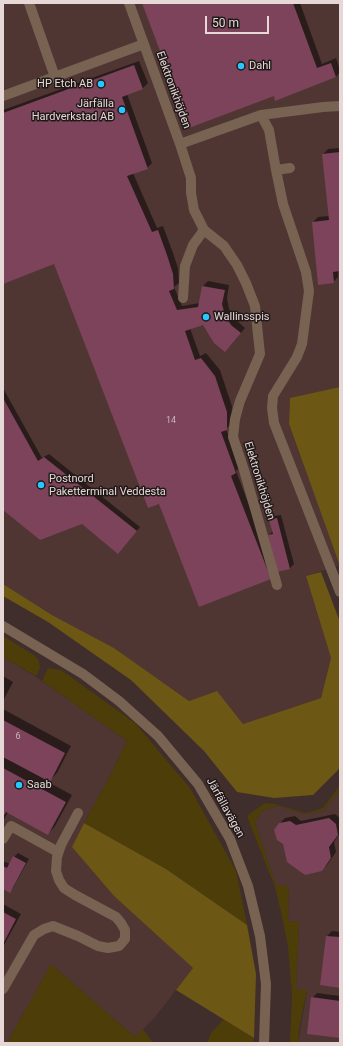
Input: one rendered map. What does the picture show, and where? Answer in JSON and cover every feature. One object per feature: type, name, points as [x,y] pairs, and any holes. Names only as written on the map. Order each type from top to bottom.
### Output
[{"type":"street","points":[[29,3],[55,77]]},
{"type":"street","name":"Elektronikhöjden","points":[[129,3],[191,178],[191,193],[194,210],[204,230],[224,246],[237,265],[255,306],[260,354],[240,401],[235,419],[233,437],[277,585]]},
{"type":"street","name":"Elektronikhöjden","points":[[3,96],[144,44]]},
{"type":"street","name":"Elektronikhöjden","points":[[180,144],[261,115],[323,106],[340,106]]},
{"type":"street","points":[[261,115],[269,130],[283,204],[306,272],[308,291],[302,344],[297,357],[273,396],[272,408],[274,423],[340,592]]},
{"type":"street","points":[[276,170],[290,168]]},
{"type":"street","points":[[183,298],[185,266],[193,245],[204,230]]},
{"type":"street","name":"Järfällavägen","points":[[3,626],[83,674],[119,701],[158,736],[198,784],[230,839],[248,886],[260,936],[266,984],[264,1043]]},
{"type":"street","points":[[3,989],[34,935],[44,929],[53,926],[98,946],[108,948],[120,946],[125,939],[125,930],[116,917],[64,888],[59,880],[56,871],[58,852],[78,813]]},
{"type":"street","points":[[3,839],[11,826],[58,852]]},
{"type":"shaded area","points":[[3,3],[340,3],[340,387],[290,399],[289,425],[340,565],[306,576],[331,658],[321,698],[243,724],[217,691],[189,701],[114,648],[52,615],[3,584]]},
{"type":"shaded area","points":[[340,387],[340,566],[289,424],[290,398]]},
{"type":"shaded area","points":[[321,572],[340,622],[340,766],[338,770],[313,795],[274,798],[237,792],[204,751],[131,680],[48,622],[3,596],[3,584],[52,615],[114,648],[189,701],[217,691],[243,724],[321,698],[331,658],[306,576]]},
{"type":"shaded area","points":[[3,636],[34,655],[39,660],[40,668],[36,676],[3,657]]},
{"type":"shaded area","points":[[3,657],[36,677],[127,741],[72,847],[114,896],[193,968],[155,1017],[135,1037],[51,964],[7,1043],[3,1043]]},
{"type":"shaded area","points":[[48,668],[61,670],[135,723],[190,788],[236,871],[247,925],[166,869],[84,823],[127,741],[42,681]]},
{"type":"shaded area","points":[[340,785],[340,789],[324,811],[305,814],[278,806],[263,810],[255,823],[276,885],[289,886],[288,921],[299,922],[296,989],[307,990],[299,1029],[298,1043],[290,1043],[292,995],[288,947],[275,887],[248,819],[248,815],[265,803],[275,804],[306,813],[323,808]]},
{"type":"shaded area","points":[[340,789],[340,1043],[298,1043],[307,991],[296,989],[299,922],[288,921],[289,887],[276,885],[255,823],[263,810],[278,806],[305,814],[324,811]]},
{"type":"shaded area","points":[[84,823],[166,869],[247,925],[256,974],[254,1038],[176,990],[193,968],[114,896],[72,847]]},
{"type":"shaded area","points":[[51,964],[135,1037],[143,1029],[153,1043],[7,1043]]},
{"type":"shaded area","points":[[224,1019],[254,1038],[253,1043],[207,1043],[211,1033]]},
{"type":"building","name":"Dahl","points":[[142,3],[293,3],[317,68],[331,63],[336,77],[275,101],[274,96],[189,128]]},
{"type":"building","points":[[134,65],[143,89],[122,97],[148,169],[127,176],[152,232],[158,230],[173,274],[174,289],[169,291],[177,310],[198,307],[202,286],[225,290],[222,304],[225,315],[231,325],[241,333],[225,352],[214,343],[203,325],[185,331],[195,360],[201,358],[215,376],[227,412],[227,430],[221,432],[236,473],[231,476],[271,579],[199,607],[159,504],[148,508],[54,264],[3,284],[3,113]]},
{"type":"building","points":[[340,152],[340,271],[333,272],[334,283],[318,285],[312,222],[329,220],[322,154]]},
{"type":"building","name":"Postnord Paketterminal Veddesta","points":[[3,398],[38,461],[44,457],[137,531],[118,554],[82,524],[40,540],[3,510]]},
{"type":"building","points":[[277,518],[290,569],[277,572],[268,535],[273,534],[269,520]]},
{"type":"building","name":"Saab","points":[[3,720],[65,753],[50,782],[3,757]]},
{"type":"building","name":"Saab","points":[[3,768],[66,802],[48,835],[6,812],[3,817]]},
{"type":"building","points":[[329,818],[336,824],[338,835],[329,847],[331,858],[322,871],[305,875],[287,862],[283,844],[277,840],[274,830],[279,823],[290,821],[296,825]]},
{"type":"building","points":[[13,856],[26,863],[10,893],[3,889],[3,866],[7,868]]},
{"type":"building","points":[[3,912],[16,919],[3,944]]},
{"type":"building","points":[[326,936],[340,937],[340,988],[320,985]]},
{"type":"building","points":[[311,997],[340,1001],[340,1038],[307,1034]]},
{"type":"place","name":"Dahl","points":[[241,66]]},
{"type":"place","name":"HP Etch AB","points":[[101,84]]},
{"type":"place","name":"Järfälla Hardverkstad AB","points":[[122,110]]},
{"type":"place","name":"Wallinsspis","points":[[206,317]]},
{"type":"place","name":"Postnord Paketterminal Veddesta","points":[[41,485]]},
{"type":"place","name":"Saab","points":[[19,785]]}]
